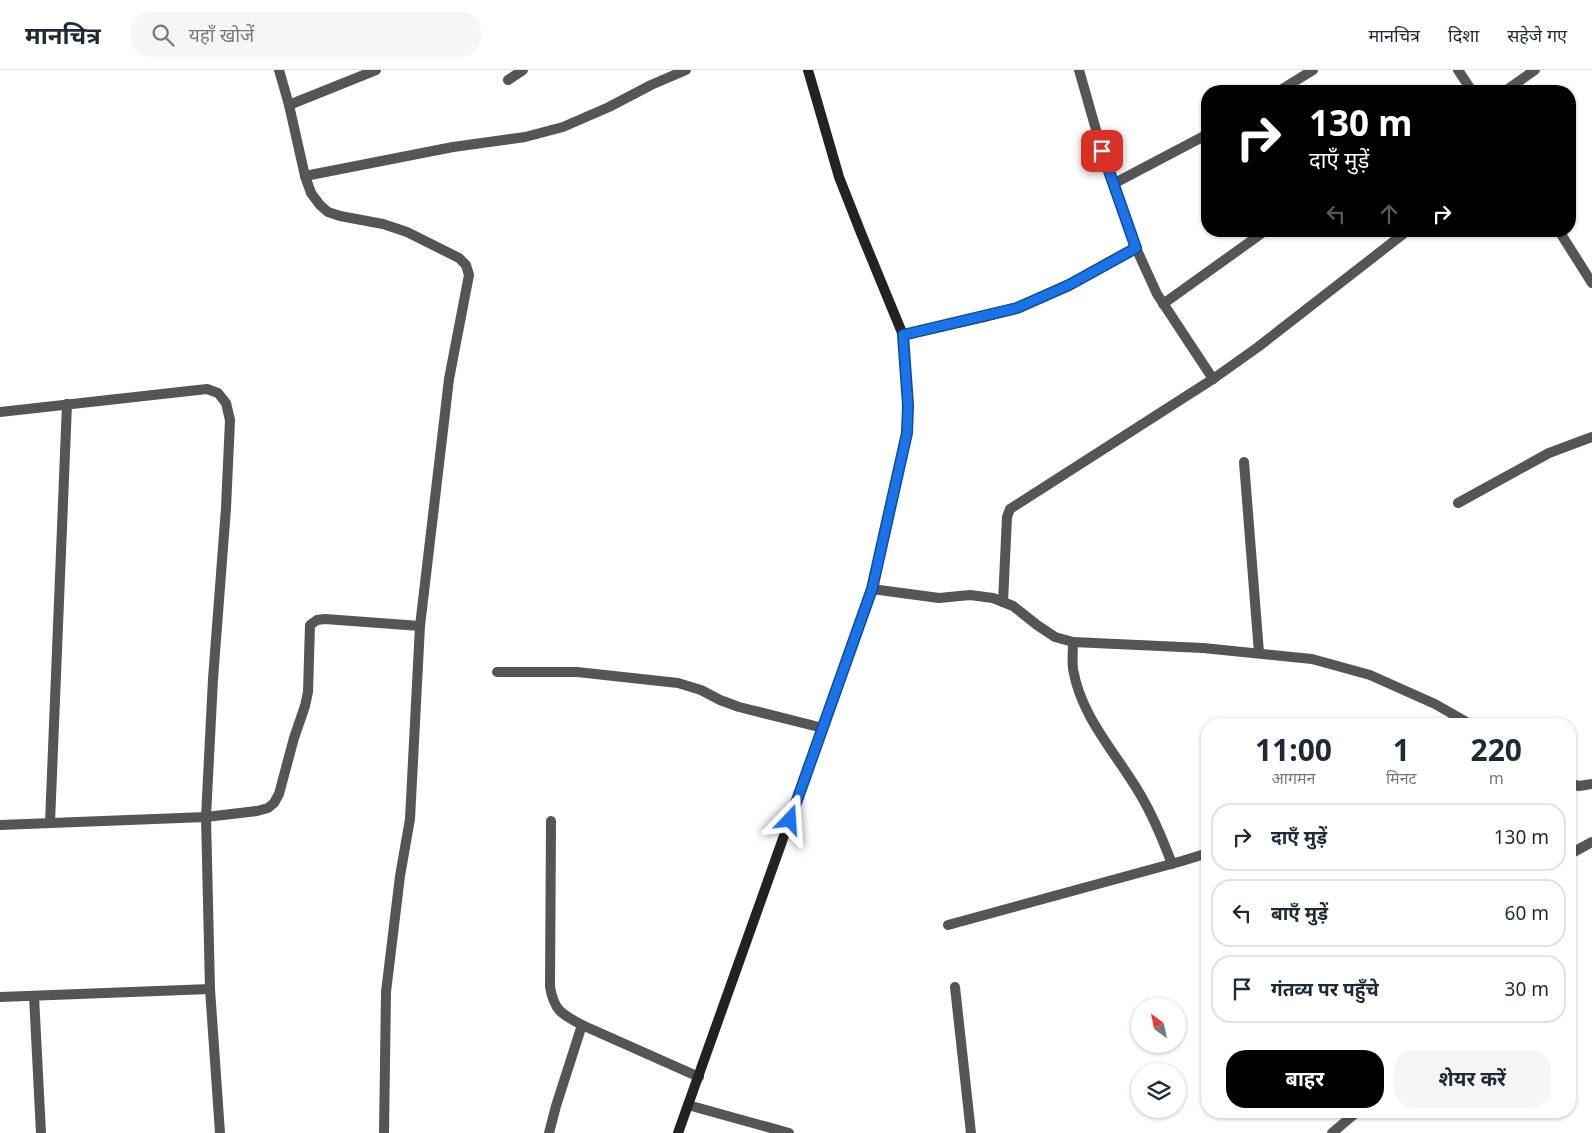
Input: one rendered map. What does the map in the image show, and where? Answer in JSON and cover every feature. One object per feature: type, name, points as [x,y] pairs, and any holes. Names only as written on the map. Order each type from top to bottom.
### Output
[{"type":"street","points":[[279,70],[289,104],[305,176],[311,193],[320,205],[328,212],[383,224],[407,232],[460,258],[466,265],[469,275],[449,379],[420,626],[410,819],[399,886],[386,992],[384,1133]]},
{"type":"street","points":[[289,104],[376,70]]},
{"type":"street","points":[[508,80],[523,70]]},
{"type":"street","points":[[305,176],[445,149],[525,137],[563,127],[686,70]]},
{"type":"street","points":[[678,1133],[872,589],[907,433],[908,405],[903,335],[839,177],[808,70]]},
{"type":"street","points":[[1079,70],[1102,151],[1136,248],[1157,294],[1213,380]]},
{"type":"street","points":[[1289,85],[1313,70]]},
{"type":"street","points":[[1458,70],[1468,85]]},
{"type":"street","points":[[1513,85],[1535,70]]},
{"type":"street","points":[[1114,184],[1201,138]]},
{"type":"street","points":[[1163,304],[1257,237]]},
{"type":"street","points":[[1003,602],[1007,517],[1010,509],[1213,380],[1399,237]]},
{"type":"street","points":[[1563,237],[1592,283]]},
{"type":"street","points":[[903,335],[1017,308],[1069,285],[1136,248]]},
{"type":"street","points":[[0,412],[207,389],[218,393],[226,403],[230,420],[226,508],[213,679],[206,818],[210,989],[220,1133]]},
{"type":"street","points":[[50,823],[67,404]]},
{"type":"street","points":[[1458,503],[1549,453],[1592,437]]},
{"type":"street","points":[[1244,462],[1259,653]]},
{"type":"street","points":[[872,589],[939,598],[978,596],[993,598],[1013,606],[1036,626],[1055,637],[1073,642],[1203,648],[1312,659],[1370,675],[1436,704],[1460,718]]},
{"type":"street","points":[[0,825],[206,818],[268,808],[274,803],[279,794],[305,706],[308,692],[310,625],[317,620],[325,618],[420,626]]},
{"type":"street","points":[[1073,642],[1073,666],[1076,683],[1085,708],[1153,817],[1172,864]]},
{"type":"street","points":[[497,672],[577,672],[678,683],[702,690],[720,700],[739,707],[823,728]]},
{"type":"street","points":[[1576,785],[1592,784]]},
{"type":"street","points":[[551,821],[550,987],[552,999],[557,1008],[565,1016],[699,1076]]},
{"type":"street","points":[[1576,851],[1592,842]]},
{"type":"street","points":[[948,925],[1201,855]]},
{"type":"street","points":[[955,987],[971,1133]]},
{"type":"street","points":[[0,997],[210,989]]},
{"type":"street","points":[[34,996],[41,1133]]},
{"type":"street","points":[[549,1133],[582,1024]]},
{"type":"street","points":[[688,1105],[789,1133]]},
{"type":"street","points":[[1332,1133],[1350,1118]]},
{"type":"route","points":[[790,820],[872,589],[907,433],[908,405],[903,335],[1017,308],[1069,285],[1136,248],[1102,151]]}]
